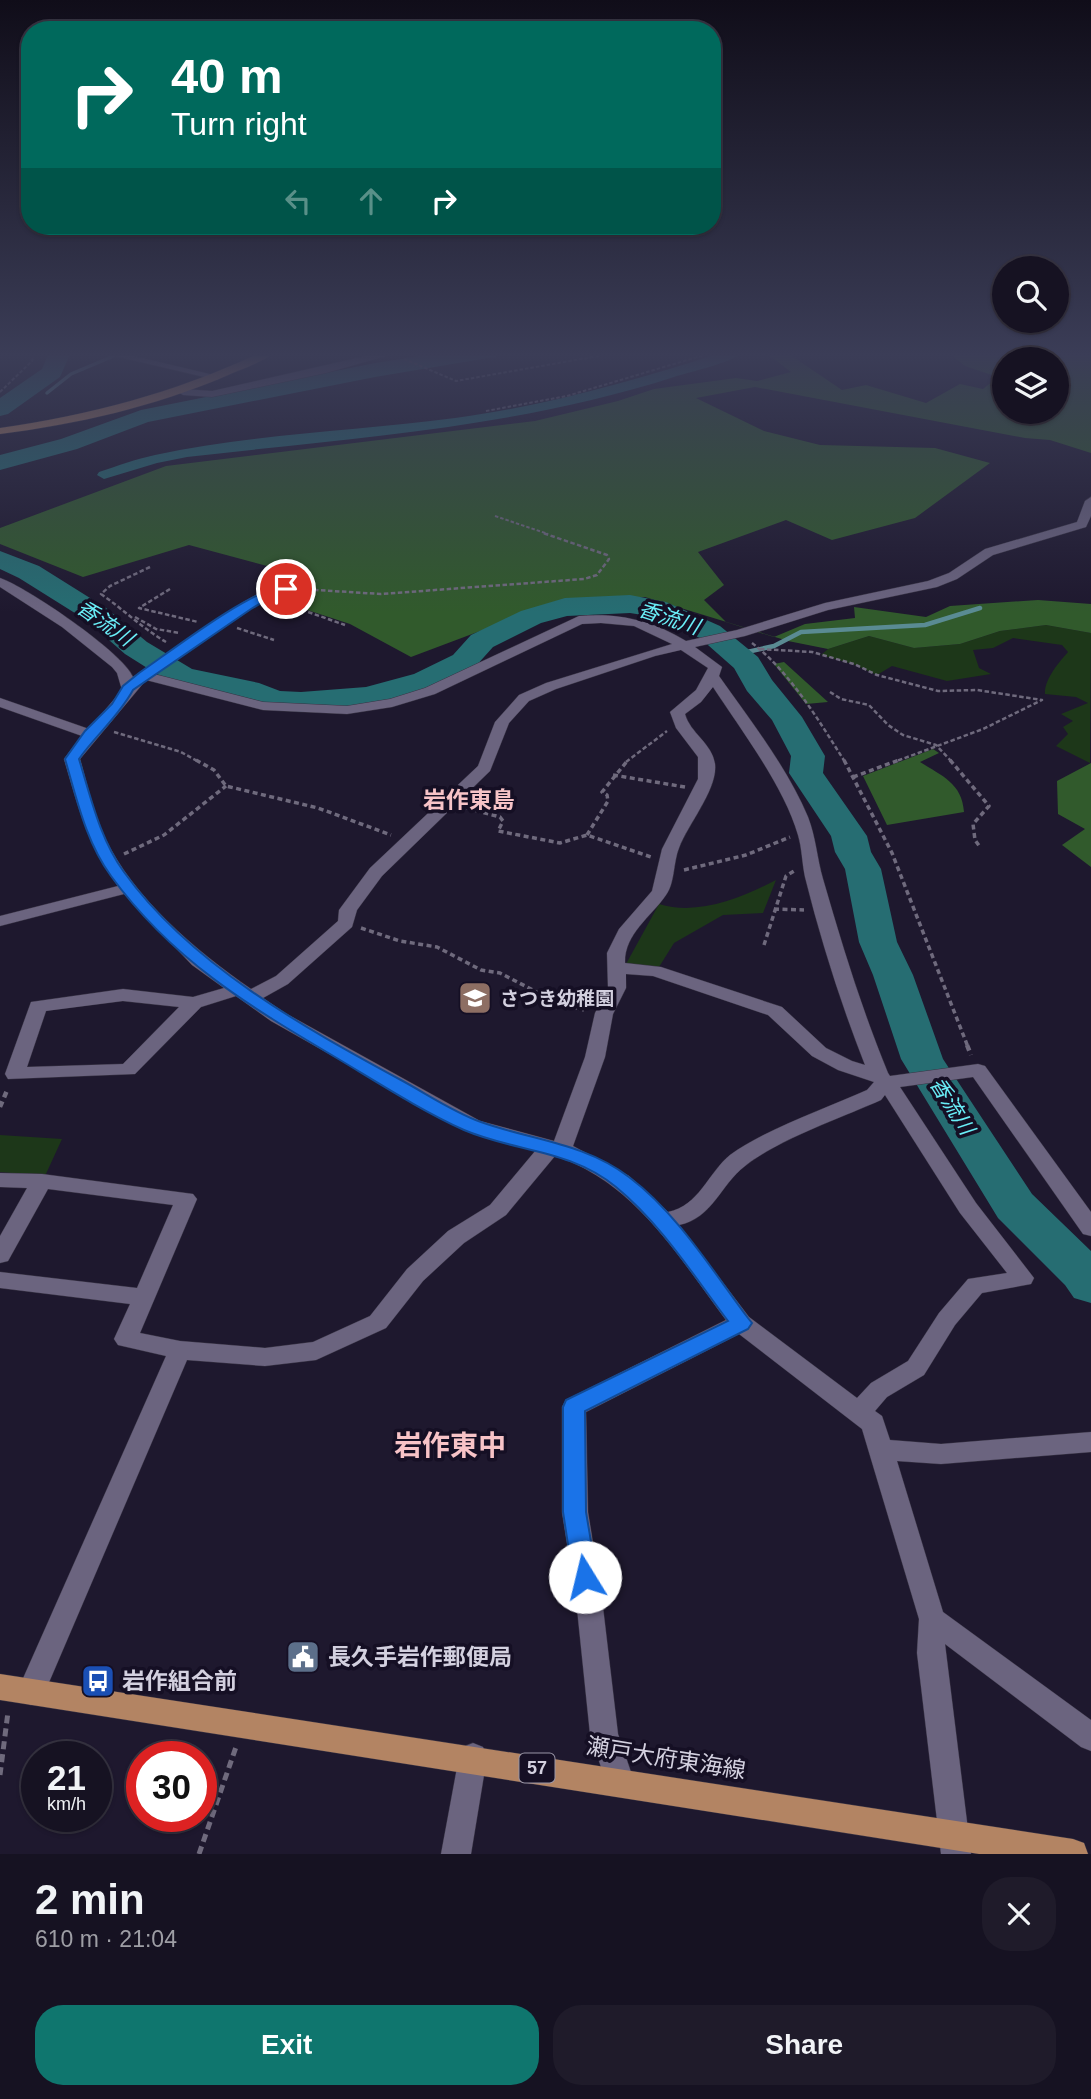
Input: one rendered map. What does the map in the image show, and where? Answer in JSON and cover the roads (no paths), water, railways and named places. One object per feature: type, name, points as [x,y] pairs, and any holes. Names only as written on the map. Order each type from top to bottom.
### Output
[{"type":"main road","name":"瀬戸大府東海線","points":[[14,1690],[619,1781],[955,1844],[1073,1854]]},
{"type":"street","points":[[194,1003],[128,1070],[15,1074],[38,1006],[123,995],[194,1003],[243,994],[282,980],[346,923],[348,910],[376,872],[406,840],[485,768],[502,722],[524,698],[551,686],[651,653],[739,633],[825,607],[943,580],[989,552],[1082,524],[1091,501]]},
{"type":"street","points":[[0,582],[15,589],[72,628],[123,671],[128,688]]},
{"type":"street","points":[[292,589],[275,590],[145,674],[128,688],[118,706],[93,731],[72,759],[94,833],[107,859],[128,888],[198,961],[243,994],[373,1072],[472,1126],[575,1154],[622,1181],[664,1222],[741,1323],[873,1423],[932,1619],[931,1653],[955,1844]]},
{"type":"street","points":[[0,1180],[42,1181],[186,1199],[127,1339],[180,1350],[265,1357],[316,1350],[378,1322],[415,1275],[456,1237],[498,1209],[523,1177],[556,1150],[576,1113],[594,1057],[604,1013],[617,988],[617,953],[625,933],[660,892],[670,849],[709,769],[705,752],[678,720],[677,712],[699,696],[714,678],[715,667],[669,634],[637,621],[603,617],[579,620],[430,691],[392,703],[347,710],[262,706],[145,674]]},
{"type":"street","points":[[714,678],[766,756],[798,813],[823,911],[854,1014],[882,1079],[896,1095],[968,1209],[1023,1278],[996,1284],[976,1284],[947,1320],[916,1368],[879,1390],[859,1412]]},
{"type":"street","points":[[0,702],[93,731]]},
{"type":"street","points":[[0,921],[128,888]]},
{"type":"street","points":[[617,968],[655,971],[775,1011],[819,1052],[845,1066],[882,1079],[978,1070],[1091,1228]]},
{"type":"street","points":[[664,1222],[687,1216],[703,1202],[737,1161],[786,1134],[874,1095],[882,1079]]},
{"type":"street","points":[[0,1255],[42,1181]]},
{"type":"street","points":[[0,1280],[144,1297]]},
{"type":"street","points":[[619,1781],[604,1734],[589,1599],[575,1512],[574,1407],[741,1323]]},
{"type":"street","points":[[14,1690],[180,1350]]},
{"type":"street","points":[[882,1450],[941,1454],[1091,1442]]},
{"type":"street","points":[[932,1619],[1091,1737]]},
{"type":"street","points":[[456,1854],[473,1758]]},
{"type":"waterway","points":[[0,463],[84,439]]},
{"type":"waterway","points":[[104,475],[154,459],[187,453],[318,439]]},
{"type":"waterway","name":"香流川","points":[[0,559],[29,572],[96,614],[136,648],[182,676],[248,690],[276,700],[301,702],[367,696],[425,681],[464,661],[482,641],[531,617],[565,607],[630,604],[656,608],[710,632],[747,663],[758,684],[786,717],[808,756],[806,773],[849,836],[853,852],[863,869],[878,942],[893,975],[922,1059],[1015,1206],[1082,1272],[1091,1285]]},
{"type":"waterway","points":[[738,654],[774,646],[801,632],[925,625],[980,608]]},
{"type":"place","name":"さつき幼稚園","points":[[475,998]]},
{"type":"place","name":"長久手岩作郵便局","points":[[303,1657]]},
{"type":"place","name":"岩作組合前","points":[[98,1681]]},
{"type":"district","name":"岩作東島","points":[[469,800]]},
{"type":"district","name":"岩作東中","points":[[450,1445]]}]
